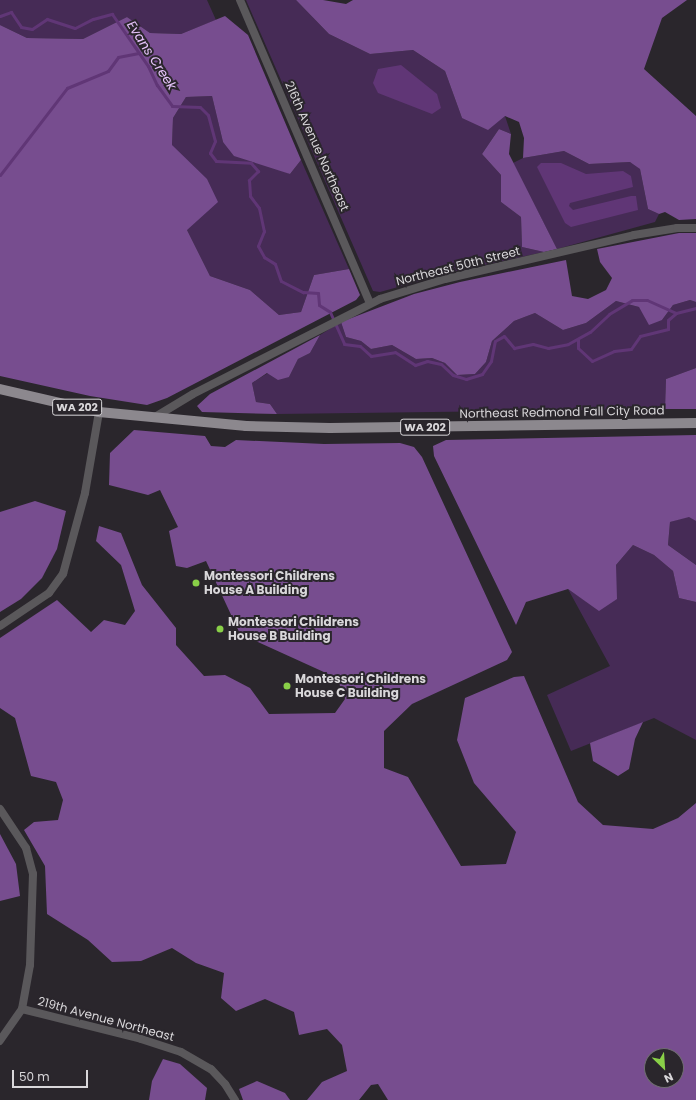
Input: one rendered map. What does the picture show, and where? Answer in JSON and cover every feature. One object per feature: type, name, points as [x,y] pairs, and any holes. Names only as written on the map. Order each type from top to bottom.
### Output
[{"type":"main road","name":"Northeast Redmond Fall City Road","points":[[0,389],[99,412],[246,426],[330,428],[696,423]]},
{"type":"street","name":"216th Avenue Northeast","points":[[240,0],[359,271],[370,303]]},
{"type":"street","name":"Northeast 50th Street","points":[[155,417],[193,394],[370,303],[445,279],[634,235],[677,228],[696,228]]},
{"type":"street","points":[[0,626],[49,593],[63,574],[85,493],[99,412]]},
{"type":"street","points":[[0,809],[26,848],[33,874],[30,965],[22,1009],[0,1041]]},
{"type":"street","name":"219th Avenue Northeast","points":[[22,1009],[141,1039],[181,1052],[211,1069],[225,1084],[235,1100]]},
{"type":"shaded area","points":[[0,0],[207,0],[216,20],[181,34],[150,33],[127,17],[83,39],[27,38],[0,25]]},
{"type":"shaded area","points":[[246,0],[296,0],[329,34],[370,54],[413,50],[445,71],[462,118],[505,116],[511,134],[499,129],[482,154],[501,175],[501,202],[521,217],[522,247],[544,252],[456,271],[380,292],[373,291]]},
{"type":"shaded area","points":[[296,0],[323,0],[346,4],[353,0],[687,0],[662,18],[644,69],[696,116],[696,219],[679,220],[665,212],[659,214],[648,209],[640,169],[630,162],[589,164],[564,151],[523,158],[524,138],[519,122],[505,116],[488,130],[462,118],[445,71],[413,50],[370,54],[329,34]]},
{"type":"shaded area","points":[[225,16],[248,35],[301,160],[290,174],[234,156],[223,142],[212,96],[186,97],[173,118],[172,145],[207,179],[218,202],[187,230],[210,276],[250,290],[279,315],[301,312],[314,275],[349,269],[360,295],[356,300],[167,398],[147,405],[90,396],[0,376],[0,25],[27,38],[83,39],[127,17],[150,33],[181,34]]},
{"type":"shaded area","points":[[401,65],[437,94],[441,108],[432,114],[378,93],[373,83],[378,69]]},
{"type":"shaded area","points":[[212,96],[223,142],[290,174],[301,160],[349,269],[314,275],[301,312],[279,315],[250,290],[210,276],[187,230],[172,145],[173,118],[186,97]]},
{"type":"shaded area","points":[[499,129],[511,134],[509,154],[557,249],[544,252],[522,247],[521,217],[501,202],[501,175],[482,154]]},
{"type":"shaded area","points":[[564,151],[589,164],[630,162],[636,164],[640,169],[648,209],[659,214],[655,222],[557,249],[513,163],[523,158]]},
{"type":"shaded area","points":[[541,163],[561,163],[586,174],[623,171],[631,176],[633,187],[570,203],[569,206],[573,210],[636,196],[638,210],[571,227],[565,223],[537,167]]},
{"type":"shaded area","points":[[679,233],[696,233],[696,302],[690,300],[673,305],[662,320],[649,325],[639,307],[616,301],[586,323],[563,330],[535,313],[514,321],[492,341],[486,362],[475,374],[457,375],[445,363],[432,358],[416,359],[392,345],[371,349],[361,341],[346,337],[341,322],[414,294],[460,282],[566,260],[572,296],[588,299],[606,290],[612,278],[600,262],[597,249]]},
{"type":"shaded area","points":[[690,300],[696,302],[696,368],[666,379],[665,409],[277,414],[270,404],[256,402],[252,383],[268,373],[289,377],[298,359],[310,353],[320,335],[341,322],[346,337],[361,341],[371,349],[392,345],[416,359],[432,358],[445,363],[457,375],[475,374],[486,362],[492,341],[514,321],[535,313],[563,330],[586,323],[616,301],[639,307],[662,320],[673,305]]},
{"type":"shaded area","points":[[320,335],[310,353],[298,359],[289,377],[278,380],[267,373],[252,383],[256,402],[270,404],[277,414],[202,412],[197,406],[210,394]]},
{"type":"shaded area","points":[[696,368],[696,409],[665,409],[666,379]]},
{"type":"shaded area","points":[[134,430],[205,436],[211,446],[225,447],[236,440],[324,444],[400,443],[414,447],[422,457],[512,652],[507,660],[412,704],[384,731],[384,768],[408,777],[461,866],[506,864],[516,832],[474,783],[457,740],[465,698],[514,677],[524,676],[578,802],[603,825],[653,829],[678,818],[696,803],[696,1100],[388,1100],[378,1084],[371,1085],[359,1100],[307,1100],[322,1082],[347,1071],[342,1045],[327,1029],[299,1035],[294,1012],[265,999],[236,1011],[221,998],[224,973],[196,963],[172,948],[141,961],[112,962],[88,940],[47,914],[45,866],[24,830],[34,822],[58,820],[63,800],[56,782],[31,776],[15,718],[0,708],[0,638],[57,600],[91,632],[104,620],[125,625],[135,611],[121,565],[96,541],[99,526],[121,533],[142,585],[176,628],[176,645],[204,676],[225,675],[250,688],[269,714],[335,713],[345,699],[337,678],[240,634],[206,561],[187,568],[176,566],[169,531],[178,527],[160,490],[148,495],[109,485],[110,453]]},
{"type":"shaded area","points":[[696,435],[696,521],[689,517],[670,522],[668,545],[696,565],[696,602],[679,598],[673,571],[654,555],[633,545],[616,565],[617,599],[599,611],[568,589],[526,602],[516,625],[434,456],[433,446],[446,440]]},
{"type":"shaded area","points":[[35,501],[66,511],[57,549],[42,578],[21,599],[0,612],[0,512]]},
{"type":"shaded area","points":[[689,516],[696,521],[696,565],[668,545],[670,522]]},
{"type":"shaded area","points":[[633,545],[654,555],[673,571],[679,598],[696,602],[696,740],[654,718],[571,751],[547,695],[610,666],[568,589],[599,610],[616,565]]},
{"type":"shaded area","points":[[643,722],[635,739],[629,769],[618,776],[593,761],[590,743]]},
{"type":"shaded area","points":[[0,834],[16,864],[20,896],[0,901]]},
{"type":"shaded area","points":[[163,1059],[180,1064],[207,1088],[205,1100],[149,1100],[152,1081]]},
{"type":"shaded area","points":[[257,1081],[285,1093],[290,1100],[243,1100],[239,1089]]},
{"type":"waterway","name":"Evans Creek","points":[[0,16],[11,12],[21,27],[32,29],[47,19],[75,28],[93,19],[112,14],[148,66],[157,85],[172,106],[200,107],[208,115],[215,141],[210,153],[216,161],[251,163],[258,171],[249,180],[250,196],[259,208],[264,231],[258,246],[264,257],[275,264],[281,281],[303,292],[318,293],[319,305],[330,312],[344,344],[360,346],[371,356],[395,352],[415,365],[427,361],[441,364],[453,375],[466,379],[482,374],[491,361],[495,341],[504,336],[514,348],[533,344],[548,348],[568,344],[590,332],[609,314],[632,300],[647,300],[676,313],[696,308]]},
{"type":"waterway","points":[[0,175],[67,88],[108,71],[118,57],[139,53]]},
{"type":"waterway","points":[[578,339],[578,348],[592,361],[614,351],[631,349],[640,336],[668,329],[668,320],[676,313]]},
{"type":"place","name":"Montessori Childrens House A Building","points":[[196,583]]},
{"type":"place","name":"Montessori Childrens House B Building","points":[[220,629]]},
{"type":"place","name":"Montessori Childrens House C Building","points":[[287,686]]}]
